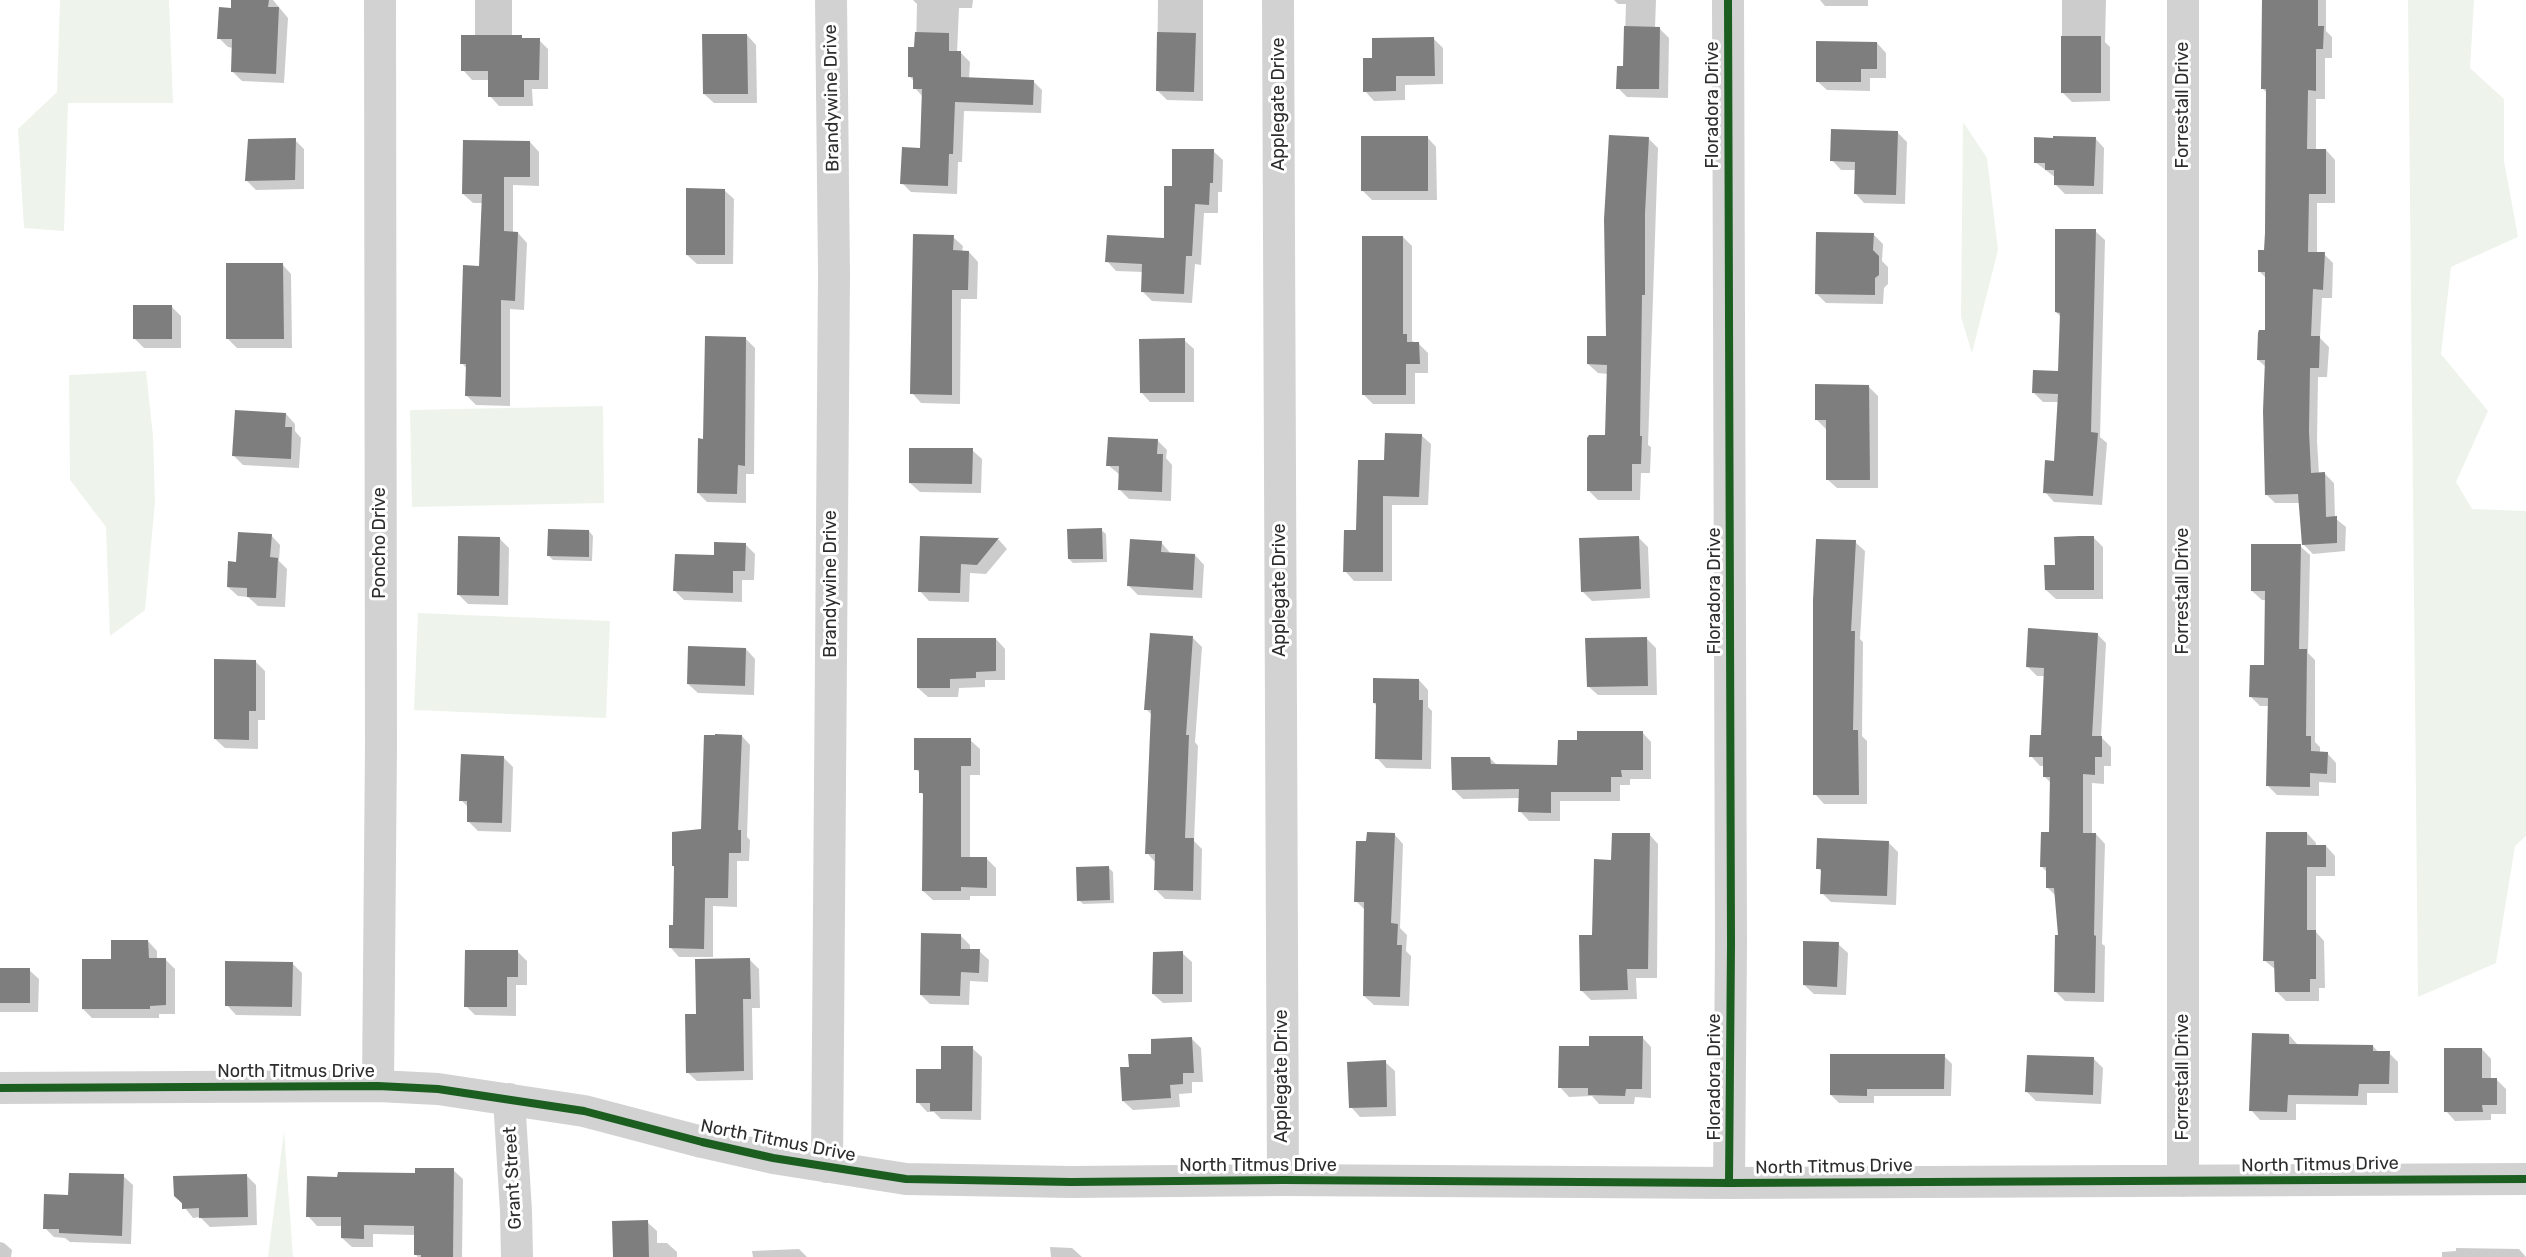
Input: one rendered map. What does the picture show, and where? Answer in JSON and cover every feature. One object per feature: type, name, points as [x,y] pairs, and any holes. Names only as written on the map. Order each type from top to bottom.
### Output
[{"type":"street","name":"Poncho Drive","points":[[378,1086],[381,745],[380,0]]},
{"type":"street","name":"Brandywine Drive","points":[[826,1167],[834,273],[831,0]]},
{"type":"street","name":"Applegate Drive","points":[[1278,0],[1283,1180]]},
{"type":"street","name":"Floradora Drive","points":[[1728,0],[1731,944],[1729,1183]]},
{"type":"street","name":"Forrestall Drive","points":[[2183,0],[2183,1181]]},
{"type":"street","name":"North Titmus Drive","points":[[0,1088],[378,1086],[438,1089],[584,1111],[702,1142],[826,1167],[906,1179],[1071,1182],[1283,1180],[1729,1183],[2526,1179]]},
{"type":"street","name":"Grant Street","points":[[509,1100],[517,1257]]},
{"type":"shaded area","points":[[60,0],[169,0],[173,103],[68,103],[64,231],[24,228],[18,129],[57,92]]},
{"type":"shaded area","points":[[2408,0],[2474,0],[2470,68],[2504,99],[2504,161],[2518,237],[2451,267],[2441,354],[2488,411],[2456,482],[2472,509],[2526,511],[2526,836],[2515,846],[2496,963],[2418,997]]},
{"type":"shaded area","points":[[1963,122],[1987,158],[1998,250],[1972,353],[1961,317]]},
{"type":"shaded area","points":[[146,371],[153,436],[155,502],[145,610],[110,636],[106,527],[70,480],[69,375]]},
{"type":"shaded area","points":[[603,406],[604,503],[412,507],[410,410]]},
{"type":"shaded area","points":[[418,613],[610,621],[606,718],[414,710]]},
{"type":"shaded area","points":[[284,1131],[293,1257],[268,1257]]},
{"type":"building","points":[[231,0],[269,0],[268,7],[279,7],[276,74],[231,72],[232,39],[217,39],[219,7],[231,8]]},
{"type":"building","points":[[2262,0],[2318,0],[2318,26],[2324,26],[2323,49],[2316,49],[2316,91],[2308,90],[2307,149],[2326,149],[2326,194],[2309,194],[2308,252],[2325,252],[2323,290],[2313,289],[2311,336],[2320,336],[2319,368],[2310,368],[2309,431],[2311,473],[2325,472],[2326,517],[2337,516],[2337,543],[2302,545],[2298,494],[2265,495],[2263,411],[2265,360],[2257,360],[2258,333],[2259,330],[2265,330],[2265,272],[2258,272],[2258,250],[2264,250],[2265,233],[2266,89],[2261,89]]},
{"type":"building","points":[[1624,26],[1660,27],[1659,89],[1616,89],[1617,66],[1623,66]]},
{"type":"building","points":[[915,32],[949,33],[949,51],[961,51],[961,77],[1034,80],[1033,105],[955,102],[953,154],[949,154],[948,186],[900,184],[902,147],[920,148],[922,89],[913,89],[913,77],[908,77],[908,47],[914,47]]},
{"type":"building","points":[[1157,32],[1196,33],[1194,92],[1156,91]]},
{"type":"building","points":[[702,34],[747,34],[748,94],[703,94]]},
{"type":"building","points":[[461,35],[522,35],[522,38],[540,38],[539,80],[524,80],[524,97],[488,97],[488,71],[461,71]]},
{"type":"building","points":[[2061,36],[2101,36],[2101,93],[2061,93]]},
{"type":"building","points":[[1434,37],[1435,76],[1396,76],[1396,91],[1363,92],[1363,58],[1372,58],[1372,38]]},
{"type":"building","points":[[1816,41],[1877,42],[1877,69],[1861,69],[1861,82],[1816,82]]},
{"type":"building","points":[[1831,129],[1898,131],[1896,195],[1854,194],[1855,162],[1830,161]]},
{"type":"building","points":[[1609,135],[1649,137],[1645,213],[1645,295],[1642,295],[1641,464],[1632,464],[1632,491],[1587,491],[1587,438],[1589,435],[1605,435],[1607,365],[1587,364],[1587,336],[1606,336],[1604,219]]},
{"type":"building","points":[[1361,136],[1428,136],[1428,191],[1361,191]]},
{"type":"building","points":[[2053,136],[2096,137],[2094,186],[2054,185],[2054,170],[2045,170],[2045,163],[2034,163],[2034,137],[2053,138]]},
{"type":"building","points":[[296,138],[295,180],[245,181],[248,139]]},
{"type":"building","points":[[463,140],[530,141],[530,177],[504,177],[504,231],[518,232],[515,301],[501,300],[501,397],[465,396],[466,364],[460,364],[463,265],[479,266],[482,194],[462,194]]},
{"type":"building","points":[[1172,149],[1214,149],[1213,183],[1210,183],[1209,205],[1195,204],[1192,256],[1186,256],[1184,294],[1141,292],[1142,264],[1105,262],[1107,235],[1164,238],[1164,186],[1172,186]]},
{"type":"building","points":[[686,188],[725,189],[725,255],[686,255]]},
{"type":"building","points":[[2055,229],[2096,229],[2091,432],[2098,433],[2093,496],[2043,493],[2045,460],[2054,461],[2058,394],[2032,393],[2033,370],[2058,371],[2060,313],[2055,312]]},
{"type":"building","points":[[1816,232],[1874,233],[1873,250],[1879,256],[1879,275],[1875,278],[1875,295],[1815,294]]},
{"type":"building","points":[[913,234],[954,235],[953,250],[969,251],[968,290],[952,290],[952,395],[910,394]]},
{"type":"building","points":[[1362,236],[1403,236],[1403,334],[1407,334],[1407,342],[1419,342],[1420,364],[1406,364],[1406,395],[1362,395]]},
{"type":"building","points":[[226,263],[283,263],[284,339],[226,339]]},
{"type":"building","points":[[133,305],[172,305],[172,339],[133,339]]},
{"type":"building","points":[[705,336],[746,337],[745,466],[738,465],[737,494],[697,493],[698,438],[703,439]]},
{"type":"building","points":[[1185,338],[1185,393],[1140,393],[1139,339]]},
{"type":"building","points":[[1815,384],[1869,385],[1870,480],[1826,480],[1826,420],[1815,420]]},
{"type":"building","points":[[235,410],[286,413],[285,427],[292,427],[291,459],[232,456]]},
{"type":"building","points":[[1385,433],[1422,434],[1419,497],[1383,496],[1383,572],[1343,572],[1344,530],[1356,530],[1358,460],[1384,460]]},
{"type":"building","points":[[1108,437],[1158,439],[1157,454],[1163,454],[1162,492],[1118,490],[1119,466],[1106,466]]},
{"type":"building","points":[[909,448],[973,448],[972,484],[909,483]]},
{"type":"building","points":[[1102,528],[1103,559],[1068,559],[1067,529]]},
{"type":"building","points":[[548,529],[589,530],[589,557],[547,556]]},
{"type":"building","points":[[238,532],[272,534],[270,557],[278,558],[276,598],[247,597],[247,588],[227,587],[228,561],[236,562]]},
{"type":"building","points":[[458,536],[500,537],[499,596],[457,595]]},
{"type":"building","points":[[920,536],[999,538],[977,565],[961,564],[960,593],[918,592]]},
{"type":"building","points":[[1639,536],[1641,589],[1581,592],[1579,538]]},
{"type":"building","points":[[2094,536],[2094,590],[2045,590],[2044,565],[2055,565],[2054,537]]},
{"type":"building","points":[[1130,539],[1162,541],[1161,552],[1195,554],[1193,590],[1127,586]]},
{"type":"building","points":[[1816,539],[1856,540],[1851,631],[1855,631],[1853,730],[1858,730],[1859,795],[1813,795],[1813,600]]},
{"type":"building","points":[[714,542],[746,543],[745,571],[733,571],[733,593],[673,591],[675,554],[714,555]]},
{"type":"building","points":[[2251,544],[2301,544],[2299,649],[2307,649],[2306,736],[2311,736],[2311,751],[2328,752],[2327,774],[2310,773],[2310,787],[2266,786],[2268,698],[2249,697],[2250,665],[2264,665],[2265,591],[2251,591]]},
{"type":"building","points":[[2028,628],[2098,633],[2092,736],[2102,736],[2102,757],[2095,757],[2095,775],[2083,774],[2083,833],[2096,833],[2095,993],[2054,992],[2055,935],[2058,935],[2054,888],[2046,888],[2046,867],[2040,867],[2041,832],[2049,832],[2050,777],[2043,777],[2043,757],[2029,757],[2030,735],[2041,735],[2044,668],[2026,667]]},
{"type":"building","points":[[1150,633],[1193,636],[1186,735],[1189,735],[1185,838],[1194,838],[1193,891],[1154,890],[1155,854],[1145,854],[1151,710],[1144,710]]},
{"type":"building","points":[[1647,637],[1648,686],[1587,687],[1585,638]]},
{"type":"building","points":[[917,638],[996,638],[996,671],[976,672],[976,678],[950,679],[950,688],[917,688]]},
{"type":"building","points":[[688,646],[746,648],[745,686],[687,684]]},
{"type":"building","points":[[214,659],[256,660],[256,711],[249,711],[249,740],[214,739]]},
{"type":"building","points":[[1373,678],[1419,679],[1419,700],[1423,700],[1422,760],[1375,759],[1376,703],[1373,703]]},
{"type":"building","points":[[1577,731],[1643,731],[1643,770],[1621,770],[1622,777],[1611,777],[1611,792],[1551,792],[1551,813],[1518,812],[1519,789],[1452,790],[1451,757],[1490,757],[1491,764],[1557,765],[1558,740],[1577,740]]},
{"type":"building","points":[[704,735],[742,735],[738,830],[741,830],[741,853],[729,853],[728,898],[705,898],[704,949],[669,948],[669,925],[673,925],[672,832],[701,829]]},
{"type":"building","points":[[914,738],[971,738],[971,766],[961,766],[961,857],[987,857],[987,888],[961,887],[961,891],[922,891],[923,793],[919,793],[919,770],[914,770]]},
{"type":"building","points":[[461,754],[504,756],[502,823],[467,822],[467,801],[459,801]]},
{"type":"building","points":[[1367,832],[1395,833],[1391,923],[1398,924],[1397,945],[1402,945],[1400,997],[1363,996],[1364,902],[1354,902],[1356,841],[1366,841]]},
{"type":"building","points":[[2266,832],[2307,832],[2307,845],[2326,845],[2326,867],[2307,867],[2307,930],[2316,930],[2316,979],[2310,979],[2310,992],[2275,992],[2274,961],[2263,961]]},
{"type":"building","points":[[1612,833],[1650,833],[1648,969],[1627,969],[1628,990],[1580,991],[1579,935],[1592,935],[1594,859],[1611,860]]},
{"type":"building","points":[[1817,838],[1889,841],[1887,896],[1820,894],[1821,869],[1816,869]]},
{"type":"building","points":[[1109,866],[1110,900],[1077,901],[1076,867]]},
{"type":"building","points":[[921,933],[961,934],[961,949],[980,949],[979,973],[961,972],[960,996],[920,995]]},
{"type":"building","points":[[111,940],[148,940],[149,958],[166,958],[166,1005],[150,1006],[150,1009],[82,1009],[82,959],[111,959]]},
{"type":"building","points":[[1803,941],[1839,942],[1837,987],[1803,985]]},
{"type":"building","points":[[465,950],[518,950],[518,977],[507,977],[507,1007],[464,1007]]},
{"type":"building","points":[[1183,951],[1183,994],[1152,994],[1153,952]]},
{"type":"building","points":[[750,958],[751,999],[743,999],[744,1071],[686,1073],[685,1014],[696,1014],[695,959]]},
{"type":"building","points":[[225,961],[293,962],[292,1007],[225,1006]]},
{"type":"building","points":[[0,968],[30,968],[30,1003],[0,1003]]},
{"type":"building","points":[[2252,1033],[2289,1034],[2289,1044],[2373,1045],[2373,1051],[2390,1051],[2389,1084],[2359,1084],[2358,1096],[2288,1095],[2287,1112],[2249,1111]]},
{"type":"building","points":[[1589,1036],[1643,1036],[1642,1089],[1626,1089],[1625,1096],[1588,1095],[1588,1088],[1558,1088],[1559,1046],[1589,1046]]},
{"type":"building","points":[[1192,1037],[1194,1073],[1183,1073],[1183,1084],[1170,1085],[1171,1098],[1122,1101],[1120,1067],[1129,1067],[1128,1054],[1151,1054],[1151,1039]]},
{"type":"building","points":[[941,1046],[973,1046],[972,1111],[930,1111],[930,1103],[916,1103],[916,1069],[941,1069]]},
{"type":"building","points":[[2444,1048],[2482,1048],[2482,1078],[2497,1078],[2497,1105],[2482,1105],[2483,1112],[2444,1112]]},
{"type":"building","points":[[1830,1054],[1945,1054],[1944,1089],[1867,1089],[1867,1096],[1830,1095]]},
{"type":"building","points":[[2027,1055],[2094,1057],[2093,1095],[2025,1092]]},
{"type":"building","points":[[1386,1060],[1387,1107],[1349,1108],[1347,1062]]},
{"type":"building","points":[[415,1168],[454,1168],[453,1257],[414,1255],[414,1226],[364,1225],[364,1239],[341,1238],[341,1217],[306,1217],[307,1176],[337,1177],[338,1172],[415,1173]]},
{"type":"building","points":[[69,1173],[124,1174],[122,1236],[59,1233],[59,1229],[43,1229],[44,1194],[68,1195]]},
{"type":"building","points":[[247,1174],[248,1217],[199,1218],[199,1208],[182,1209],[182,1203],[174,1196],[173,1176]]},
{"type":"building","points":[[648,1220],[649,1257],[613,1257],[612,1221]]},
{"type":"cycle path","points":[[1728,0],[1731,944],[1729,1183]]},
{"type":"cycle path","points":[[0,1088],[378,1086],[438,1089],[584,1111],[773,1158],[906,1179],[1071,1182],[1283,1180],[1729,1183],[2526,1179]]}]
